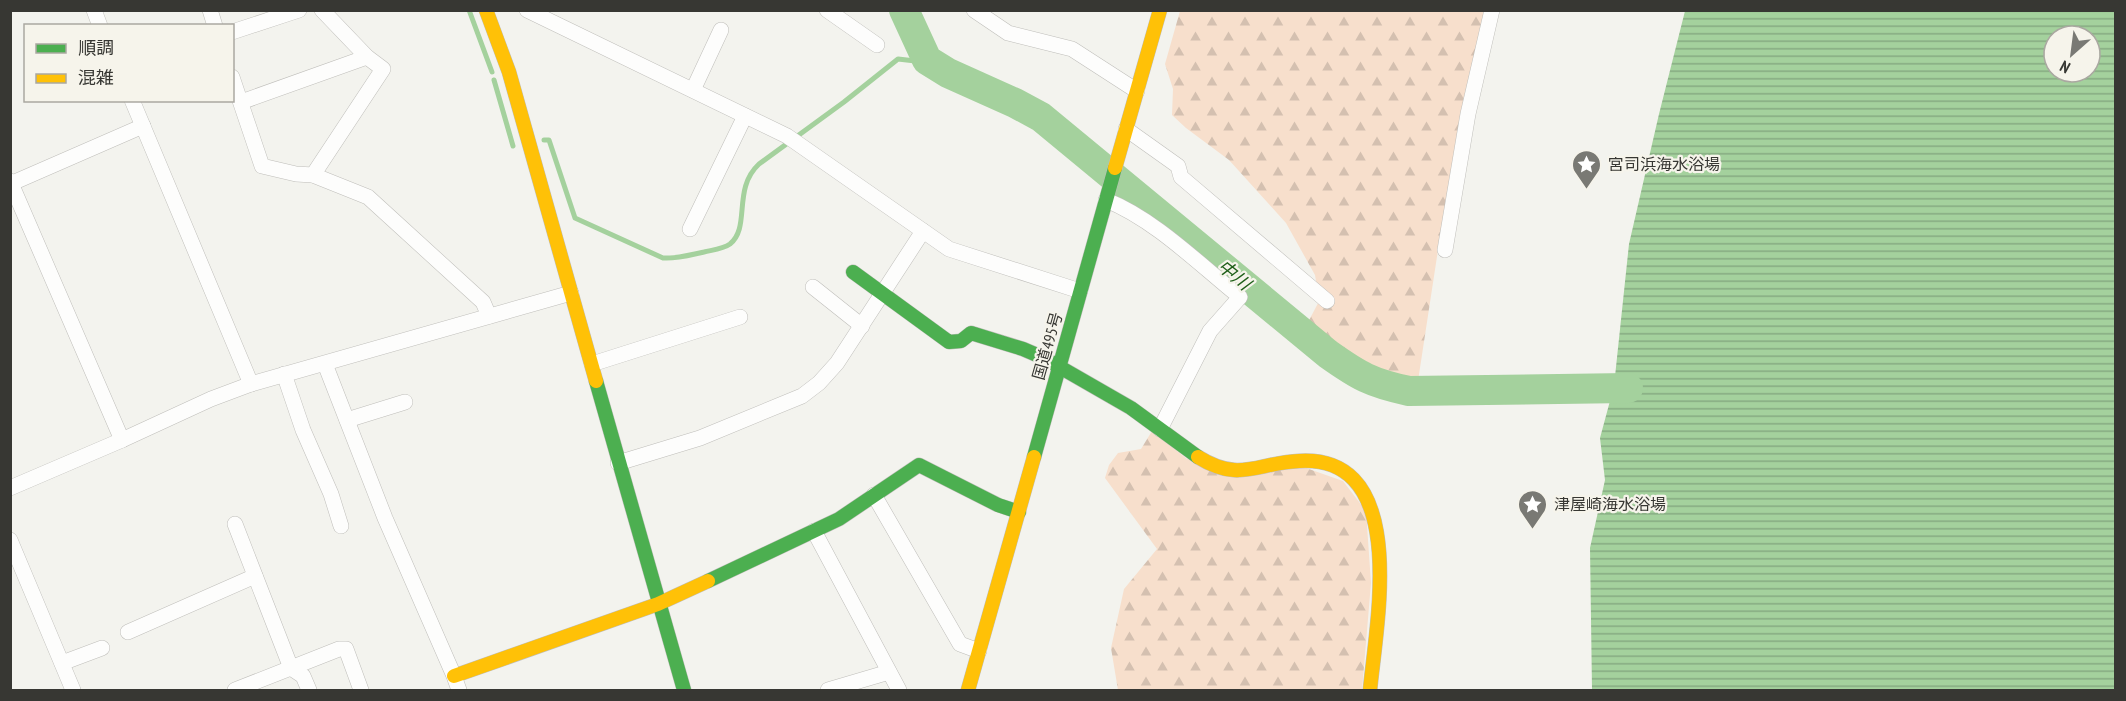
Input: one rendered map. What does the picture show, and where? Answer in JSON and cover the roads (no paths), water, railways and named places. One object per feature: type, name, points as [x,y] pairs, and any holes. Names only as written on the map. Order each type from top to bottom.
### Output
[{"type":"main road","points":[[486,10],[509,72],[618,464],[684,690]]},
{"type":"main road","name":"国道495号","points":[[969,690],[1160,10]]},
{"type":"main road","points":[[853,272],[949,342],[961,341],[971,333],[1040,356],[1130,407],[1188,450],[1218,468],[1232,471],[1248,470],[1279,463],[1312,460],[1337,468],[1359,484],[1370,502],[1379,538],[1378,593],[1370,690]]},
{"type":"main road","points":[[456,683],[658,604],[839,519],[919,465],[998,505],[1019,512]]},
{"type":"street","points":[[234,31],[299,10]]},
{"type":"street","points":[[313,175],[383,69],[367,57],[322,10]]},
{"type":"street","points":[[527,10],[790,138],[949,249],[1080,291]]},
{"type":"street","points":[[827,10],[877,45]]},
{"type":"street","points":[[974,10],[1008,33],[1072,49],[1137,91]]},
{"type":"street","points":[[1445,249],[1468,114],[1492,10]]},
{"type":"street","points":[[693,90],[721,30]]},
{"type":"street","points":[[241,102],[367,57]]},
{"type":"street","points":[[234,83],[262,166],[296,174],[313,175],[368,197],[483,302],[489,316]]},
{"type":"street","points":[[133,102],[251,384]]},
{"type":"street","points":[[690,229],[745,116]]},
{"type":"street","points":[[122,440],[11,183],[143,126]]},
{"type":"street","points":[[1126,129],[1178,166],[1181,177],[1327,301]]},
{"type":"street","points":[[1106,200],[1126,208],[1145,220],[1240,297],[1210,331],[1161,429]]},
{"type":"street","points":[[618,464],[700,438],[802,396],[819,383],[837,363],[923,231]]},
{"type":"street","points":[[813,287],[862,326]]},
{"type":"street","points":[[10,488],[211,399],[251,384],[572,293]]},
{"type":"street","points":[[592,364],[740,317]]},
{"type":"street","points":[[325,364],[385,518],[456,683]]},
{"type":"street","points":[[284,374],[303,430],[331,494],[341,526]]},
{"type":"street","points":[[347,420],[405,402]]},
{"type":"street","points":[[874,495],[960,644],[979,651]]},
{"type":"street","points":[[235,524],[291,668],[303,676],[309,690]]},
{"type":"street","points":[[813,531],[899,690]]},
{"type":"street","points":[[10,540],[73,690]]},
{"type":"street","points":[[128,632],[255,576]]},
{"type":"street","points":[[62,663],[102,648]]},
{"type":"street","points":[[235,690],[339,649],[346,649],[361,690]]},
{"type":"street","points":[[828,690],[889,672]]},
{"type":"waterway","points":[[469,10],[492,72]]},
{"type":"waterway","name":"中川","points":[[904,10],[927,60],[948,73],[1041,117],[1328,354],[1357,373],[1375,382],[1409,391],[1628,388]]},
{"type":"waterway","points":[[544,140],[549,140],[575,218],[663,258],[689,255],[724,247],[736,237],[740,228],[746,185],[759,164],[898,59],[924,62],[927,60]]},
{"type":"waterway","points":[[494,80],[513,146]]},
{"type":"place","name":"宮司浜海水浴場","points":[[1587,190]]},
{"type":"place","name":"津屋崎海水浴場","points":[[1533,530]]}]
